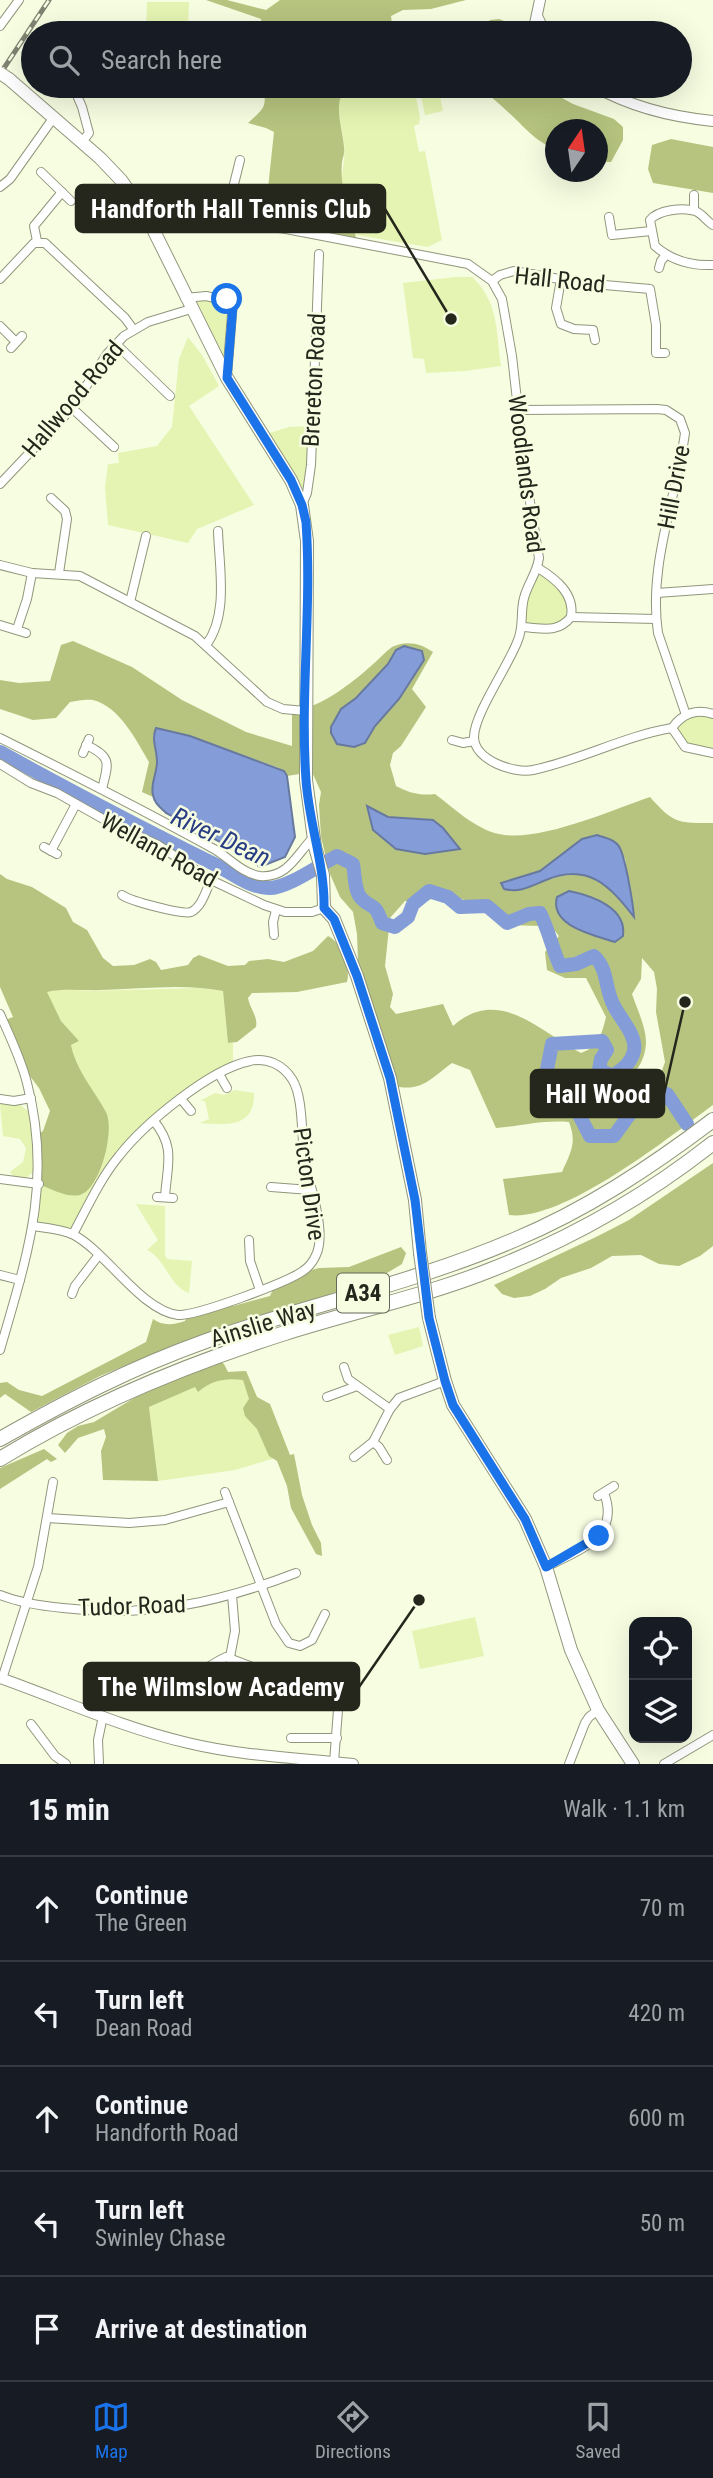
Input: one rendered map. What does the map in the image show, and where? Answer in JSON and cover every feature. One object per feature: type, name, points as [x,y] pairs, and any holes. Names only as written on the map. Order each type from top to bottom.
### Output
[{"type":"highway","name":"Ainslie Way","points":[[0,1438],[69,1400],[150,1362],[208,1340],[436,1270],[514,1240],[620,1185],[713,1120]]},
{"type":"highway","name":"Ainslie Way","points":[[0,1460],[80,1414],[214,1357],[287,1332],[441,1287],[522,1257],[631,1201],[713,1143]]},
{"type":"main road","points":[[4,76],[21,90]]},
{"type":"main road","points":[[31,98],[121,180],[147,217],[227,378],[291,480],[302,505],[307,541],[306,780],[324,885],[324,908],[334,919],[357,976],[390,1078],[415,1200],[429,1318],[445,1381],[453,1405],[525,1519],[546,1567],[571,1650],[598,1710],[633,1764]]},
{"type":"street","points":[[0,26],[19,0]]},
{"type":"street","points":[[536,21],[541,0]]},
{"type":"street","points":[[537,16],[539,21]]},
{"type":"street","points":[[78,98],[89,133],[82,142]]},
{"type":"street","points":[[622,98],[686,118],[713,121]]},
{"type":"street","points":[[0,187],[10,179],[54,117]]},
{"type":"street","points":[[225,220],[240,160]]},
{"type":"street","points":[[41,172],[71,201]]},
{"type":"street","points":[[37,241],[34,226],[62,192]]},
{"type":"street","points":[[694,195],[694,210]]},
{"type":"street","points":[[713,225],[694,210],[662,212],[650,220],[655,246],[666,256],[689,263],[713,265]]},
{"type":"street","name":"Hall Road","points":[[147,217],[169,213],[225,220],[468,264],[492,281],[500,275],[514,271],[582,284],[650,289],[656,326],[656,353],[665,353]]},
{"type":"street","points":[[610,217],[612,234],[651,231]]},
{"type":"street","points":[[0,279],[37,241]]},
{"type":"street","points":[[37,241],[54,250],[125,318],[133,329]]},
{"type":"street","name":"Brereton Road","points":[[302,505],[307,493],[311,465],[319,254]]},
{"type":"street","points":[[659,268],[666,256]]},
{"type":"street","points":[[561,279],[556,308],[561,324],[574,329],[593,330],[595,340]]},
{"type":"street","name":"Woodlands Road","points":[[474,741],[481,715],[510,659],[522,627],[524,595],[538,568],[539,558],[502,299],[492,281]]},
{"type":"street","name":"Hallwood Road","points":[[0,484],[72,408],[116,344],[133,329],[206,296],[233,302],[227,378]]},
{"type":"street","points":[[0,326],[16,342]]},
{"type":"street","points":[[116,344],[170,396]]},
{"type":"street","points":[[72,408],[114,447]]},
{"type":"street","name":"Hill Drive","points":[[519,410],[657,408],[680,419],[685,433],[661,552],[656,618],[658,633],[686,715]]},
{"type":"street","points":[[51,498],[65,511],[67,519],[59,573]]},
{"type":"street","points":[[206,645],[215,631],[219,613],[218,531]]},
{"type":"street","points":[[130,602],[146,536]]},
{"type":"street","points":[[0,565],[32,573],[80,576],[182,628],[206,645],[267,702],[283,709],[306,710]]},
{"type":"street","points":[[538,568],[550,575],[568,594],[572,603],[571,617]]},
{"type":"street","points":[[0,625],[22,631],[32,573]]},
{"type":"street","points":[[657,593],[713,589]]},
{"type":"street","points":[[522,627],[559,628],[571,617],[656,618]]},
{"type":"street","points":[[452,740],[463,743],[474,741],[481,754],[521,771],[584,756],[645,734],[672,728],[686,715],[702,710],[713,714]]},
{"type":"street","points":[[672,728],[685,747],[713,753]]},
{"type":"street","points":[[0,738],[217,850],[256,875],[276,873],[290,866],[310,841],[315,844]]},
{"type":"street","points":[[86,746],[98,750],[108,765],[102,789]]},
{"type":"street","name":"Welland Road","points":[[1,768],[158,845],[211,880],[276,909],[305,913],[324,908]]},
{"type":"street","points":[[51,850],[76,804]]},
{"type":"street","points":[[122,895],[186,913],[197,908],[211,880]]},
{"type":"street","points":[[274,935],[276,909]]},
{"type":"street","points":[[0,1014],[23,1067],[31,1098],[38,1144],[39,1184],[33,1226],[0,1350]]},
{"type":"street","name":"Picton Drive","points":[[257,1060],[274,1063],[289,1075],[298,1096],[310,1190],[321,1235],[315,1258],[300,1273],[260,1290],[188,1314],[173,1314],[155,1307],[73,1234],[115,1161],[132,1140],[181,1100],[219,1074],[257,1060]]},
{"type":"street","points":[[219,1074],[227,1088]]},
{"type":"street","points":[[0,1099],[14,1101],[31,1098]]},
{"type":"street","points":[[181,1100],[191,1111]]},
{"type":"street","points":[[154,1121],[165,1135],[168,1145],[165,1197]]},
{"type":"street","points":[[0,1179],[39,1184]]},
{"type":"street","points":[[271,1187],[310,1190]]},
{"type":"street","points":[[33,1226],[73,1234]]},
{"type":"street","points":[[249,1240],[250,1261],[260,1290]]},
{"type":"street","points":[[72,1294],[98,1256]]},
{"type":"street","points":[[0,1275],[20,1280]]},
{"type":"street","points":[[344,1367],[348,1379],[390,1409]]},
{"type":"street","points":[[354,1457],[373,1442],[390,1409],[399,1398],[445,1381]]},
{"type":"street","points":[[327,1397],[357,1386]]},
{"type":"street","points":[[373,1442],[387,1460]]},
{"type":"street","points":[[53,1482],[28,1603],[1,1679],[185,1743],[213,1749],[353,1764]]},
{"type":"street","points":[[546,1567],[599,1536],[606,1528],[609,1506],[601,1494],[614,1486]]},
{"type":"street","points":[[225,1492],[276,1624],[289,1643],[300,1646],[312,1640],[325,1614]]},
{"type":"street","points":[[47,1517],[130,1523],[165,1520],[229,1502]]},
{"type":"street","name":"Tudor Road","points":[[0,1595],[28,1603],[87,1611],[153,1611],[191,1606],[296,1573]]},
{"type":"street","points":[[230,1657],[235,1631],[232,1595]]},
{"type":"street","points":[[103,1678],[140,1685],[167,1685],[187,1680],[230,1657],[255,1668]]},
{"type":"street","points":[[329,1684],[338,1710],[334,1762]]},
{"type":"street","points":[[569,1764],[589,1717],[598,1710]]},
{"type":"street","points":[[99,1764],[98,1740],[103,1716]]},
{"type":"street","points":[[31,1724],[55,1756],[66,1764]]},
{"type":"street","points":[[664,1764],[713,1735]]},
{"type":"street","points":[[291,1738],[337,1738]]},
{"type":"green space","points":[[206,0],[227,0],[266,10],[280,0],[466,0],[431,9],[403,10],[391,16],[392,21],[261,19]]},
{"type":"green space","points":[[147,2],[189,2],[188,21],[146,21]]},
{"type":"green space","points":[[340,98],[416,98],[420,118],[419,124],[414,126],[419,152],[425,151],[442,240],[428,247],[356,235],[342,187],[344,149]]},
{"type":"green space","points":[[341,98],[343,189],[357,241],[264,226],[274,132],[248,123],[263,108],[265,100]]},
{"type":"green space","points":[[421,98],[440,98],[443,111],[425,115]]},
{"type":"green space","points":[[493,98],[562,98],[614,119],[623,127],[623,140],[611,162],[608,162],[608,119],[545,119],[545,144]]},
{"type":"green space","points":[[671,139],[713,147],[713,193],[653,183],[648,169],[652,145]]},
{"type":"green space","points":[[472,277],[487,297],[495,318],[501,366],[426,373],[424,359],[413,358],[403,283]]},
{"type":"green space","points":[[201,299],[229,306],[224,359],[197,301]]},
{"type":"green space","points":[[188,337],[202,355],[219,386],[189,406],[254,505],[197,529],[188,543],[108,525],[105,488],[108,464],[119,463],[118,453],[157,446],[172,427],[179,359]]},
{"type":"green space","points":[[312,426],[302,505],[263,435],[289,427]]},
{"type":"green space","points":[[538,568],[550,575],[572,603],[566,624],[522,627],[522,606]]},
{"type":"green space","points":[[73,641],[132,667],[182,700],[246,732],[292,746],[292,710],[323,701],[363,673],[392,647],[408,643],[423,646],[433,652],[412,689],[426,707],[401,746],[393,753],[390,765],[396,786],[415,793],[435,794],[473,823],[499,834],[515,836],[554,830],[650,797],[677,820],[713,823],[713,1105],[643,1156],[585,1192],[531,1214],[509,1215],[503,1179],[562,1172],[573,1142],[569,1122],[541,1122],[496,1128],[470,1070],[452,1063],[418,1086],[391,1085],[355,971],[358,960],[353,912],[340,897],[330,874],[321,837],[321,792],[312,772],[287,776],[279,768],[190,736],[157,728],[153,736],[157,763],[153,797],[142,792],[149,762],[126,725],[103,704],[93,700],[70,702],[56,718],[33,720],[0,709],[0,680],[19,683],[50,681],[61,645]],"holes":[[[564,853],[625,858],[633,916],[606,887],[583,875],[557,877],[520,890],[501,883],[540,871]],[[438,896],[462,899],[504,925],[541,926],[555,931],[559,936],[545,952],[547,970],[565,978],[586,978],[606,1017],[595,1043],[581,1053],[535,1024],[503,1011],[487,1010],[470,1015],[453,1026],[443,1004],[396,1014],[390,1007],[393,994],[385,966],[390,918],[405,901],[427,901]],[[642,958],[654,972],[657,989],[656,1012],[665,1062],[659,1079],[625,1099],[609,1113],[595,1115],[585,1096],[586,1075],[605,1085],[621,1083],[634,1073],[643,1058],[646,1036],[632,994],[641,979]]]},
{"type":"green space","points":[[713,714],[713,753],[696,751],[675,736],[677,721],[686,715]]},
{"type":"green space","points":[[0,874],[32,887],[66,908],[73,922],[87,930],[103,958],[113,966],[134,965],[150,959],[156,962],[161,970],[188,965],[199,955],[228,966],[268,959],[284,962],[313,951],[328,936],[344,956],[348,969],[347,982],[297,992],[252,993],[248,998],[256,1019],[256,1027],[237,1042],[228,1043],[223,991],[178,987],[47,992],[61,1021],[79,1041],[71,1045],[73,1054],[106,1112],[109,1131],[100,1171],[88,1190],[80,1195],[59,1192],[39,1184],[37,1135],[43,1131],[50,1111],[39,1088],[23,1067],[3,1021],[13,1017],[0,987]]},
{"type":"green space","points":[[198,988],[223,991],[228,1043],[233,1043],[233,1067],[191,1091],[121,1153],[73,1234],[33,1226],[39,1184],[67,1194],[96,1180],[108,1140],[107,1114],[88,1086],[73,1056],[71,1045],[79,1041],[61,1021],[46,992],[62,989],[89,991]]},
{"type":"green space","points":[[235,1090],[254,1093],[250,1113],[229,1124],[200,1123],[209,1119],[205,1101],[200,1101],[215,1093],[224,1095]]},
{"type":"green space","points":[[0,1104],[20,1105],[29,1112],[35,1160],[33,1172],[26,1178],[14,1177],[10,1172],[23,1162],[26,1148],[20,1139],[3,1136]]},
{"type":"green space","points":[[713,1163],[713,1246],[700,1256],[679,1266],[659,1264],[641,1255],[612,1256],[591,1268],[561,1278],[530,1296],[514,1298],[502,1294],[494,1285],[629,1220]]},
{"type":"green space","points":[[136,1204],[165,1206],[165,1255],[167,1259],[192,1261],[189,1293],[177,1285],[159,1260],[147,1250],[158,1240]]},
{"type":"green space","points":[[401,1247],[406,1253],[402,1264],[382,1276],[185,1341],[100,1376],[31,1412],[5,1394],[0,1398],[0,1383],[7,1382],[19,1390],[42,1396],[146,1342],[153,1319],[164,1324],[185,1321],[188,1314],[222,1303],[233,1306],[270,1296],[275,1285],[300,1273],[319,1268],[349,1267]]},
{"type":"green space","points":[[419,1327],[423,1346],[395,1355],[388,1335]]},
{"type":"green space","points":[[219,1361],[228,1372],[246,1371],[257,1397],[270,1404],[290,1455],[294,1454],[302,1495],[321,1543],[322,1556],[316,1554],[291,1508],[287,1486],[277,1461],[269,1456],[257,1429],[245,1416],[243,1408],[249,1399],[243,1380],[219,1381],[198,1392],[195,1387],[149,1407],[158,1481],[103,1480],[101,1451],[106,1437],[104,1429],[78,1438],[65,1453],[58,1445],[67,1433],[78,1426],[94,1422],[136,1397]]},
{"type":"green space","points":[[246,1371],[282,1456],[235,1470],[158,1481],[149,1407],[228,1372]]},
{"type":"green space","points":[[44,1449],[57,1459],[51,1462],[47,1459],[0,1489],[0,1468]]},
{"type":"green space","points":[[475,1617],[484,1656],[420,1669],[412,1631]]},
{"type":"water","points":[[404,646],[422,651],[424,660],[399,699],[375,726],[365,743],[354,747],[337,744],[331,727],[341,709],[356,698],[388,664],[396,650]]},
{"type":"water","points":[[156,728],[190,736],[284,771],[287,776],[295,837],[285,857],[260,867],[160,807],[152,791],[157,762],[154,741]]},
{"type":"water","points":[[367,806],[388,817],[433,820],[460,849],[425,854],[396,849],[373,830]]},
{"type":"water","points":[[597,835],[613,841],[621,850],[634,917],[607,887],[586,876],[561,875],[530,887],[504,889],[501,883],[540,871],[582,839]]},
{"type":"water","points":[[569,891],[598,900],[614,911],[623,926],[623,936],[615,942],[575,928],[566,922],[556,907],[557,897]]},
{"type":"waterway","name":"River Dean","points":[[0,752],[253,885],[277,887],[337,856],[353,864],[356,886],[361,898],[375,908],[382,923],[395,927],[408,917],[413,904],[429,891],[448,897],[460,907],[487,906],[507,923],[529,914],[540,913],[560,966],[576,964],[594,956],[599,961],[611,999],[631,1033],[634,1045],[633,1056],[613,1076],[599,1070],[601,1059],[607,1050],[602,1041],[552,1044],[543,1090],[556,1100],[573,1103],[590,1136],[614,1136],[632,1111],[654,1093],[667,1094],[687,1124]]},
{"type":"railway","points":[[35,21],[49,0]]},
{"type":"railway","points":[[0,74],[21,42]]},
{"type":"place","name":"Handforth Hall Tennis Club","points":[[451,319]]},
{"type":"place","name":"Hall Wood","points":[[685,1002]]},
{"type":"place","name":"The Wilmslow Academy","points":[[419,1600]]},
{"type":"route","points":[[227,299],[233,302],[227,378],[291,480],[306,522],[306,780],[315,847],[323,875],[324,908],[334,919],[357,976],[390,1078],[415,1200],[429,1318],[445,1381],[453,1405],[525,1519],[546,1567],[599,1536]]}]
